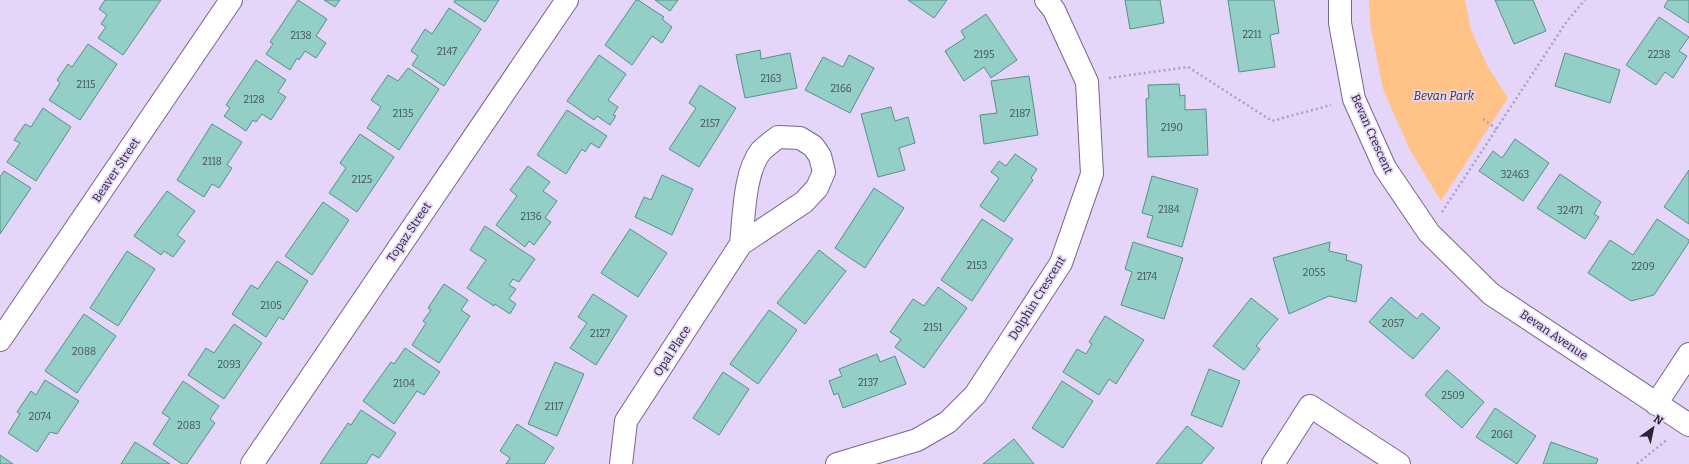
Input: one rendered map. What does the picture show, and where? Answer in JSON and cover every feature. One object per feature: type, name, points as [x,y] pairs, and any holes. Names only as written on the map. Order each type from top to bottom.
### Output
[{"type":"street","name":"Beaver Street","points":[[0,340],[231,0]]},
{"type":"street","name":"Topaz Street","points":[[252,464],[567,0]]},
{"type":"street","name":"Dolphin Crescent","points":[[837,464],[917,440],[948,422],[975,395],[1061,263],[1092,174],[1087,82],[1054,10],[1046,0]]},
{"type":"street","name":"Bevan Crescent","points":[[1340,0],[1340,23],[1354,99],[1385,168],[1429,233]]},
{"type":"street","points":[[778,137],[800,138],[813,146],[820,156],[824,172],[817,188],[804,202],[741,244],[746,198],[752,166],[762,151],[778,137]]},
{"type":"street","name":"Bevan Avenue","points":[[1429,233],[1491,294],[1688,424]]},
{"type":"street","name":"Opal Place","points":[[621,464],[626,421],[741,244]]},
{"type":"street","points":[[1656,404],[1689,354]]},
{"type":"street","points":[[1273,464],[1310,406],[1399,464]]},
{"type":"path","points":[[1429,233],[1567,21],[1585,0]]},
{"type":"path","points":[[1087,82],[1188,67],[1272,121],[1354,99]]},
{"type":"path","points":[[1483,119],[1497,129]]},
{"type":"path","points":[[1637,464],[1688,424]]},
{"type":"green space","name":"Bevan Park","points":[[1369,0],[1465,0],[1471,30],[1488,67],[1508,98],[1441,201],[1410,150],[1383,89],[1370,23]]},
{"type":"building","points":[[105,0],[161,0],[123,55],[98,38],[106,27],[101,24],[107,15],[99,9]]},
{"type":"building","points":[[298,0],[327,19],[316,36],[326,43],[316,58],[305,51],[299,60],[297,58],[290,70],[266,54],[273,44],[270,42]]},
{"type":"building","points":[[324,0],[340,0],[335,7]]},
{"type":"building","points":[[455,0],[499,0],[485,22],[454,2]]},
{"type":"building","points":[[636,0],[664,17],[662,19],[672,27],[662,43],[652,36],[632,65],[605,45]]},
{"type":"building","points":[[655,0],[678,0],[670,11]]},
{"type":"building","points":[[908,0],[947,0],[934,18]]},
{"type":"building","points":[[1125,0],[1160,0],[1164,23],[1130,29]]},
{"type":"building","points":[[1228,0],[1274,0],[1279,33],[1270,35],[1275,67],[1239,72]]},
{"type":"building","points":[[1495,0],[1533,0],[1546,31],[1514,44]]},
{"type":"building","points":[[1668,0],[1689,0],[1689,23],[1664,7]]},
{"type":"building","points":[[449,8],[481,29],[444,86],[412,65],[418,56],[411,51],[425,29],[432,34]]},
{"type":"building","points":[[986,14],[1017,60],[991,78],[984,67],[964,81],[945,51],[965,38],[961,31]]},
{"type":"building","points":[[1659,17],[1689,37],[1679,51],[1687,56],[1673,78],[1665,72],[1656,85],[1626,65]]},
{"type":"building","points":[[88,44],[117,64],[80,120],[49,100],[60,83],[57,80],[68,64],[72,67]]},
{"type":"building","points":[[760,50],[761,59],[790,53],[797,88],[745,98],[736,55]]},
{"type":"building","points":[[1565,53],[1620,70],[1610,103],[1555,86]]},
{"type":"building","points":[[599,55],[626,74],[608,100],[618,107],[613,115],[616,116],[610,125],[597,116],[594,120],[567,101]]},
{"type":"building","points":[[849,55],[874,68],[850,113],[805,90],[823,57],[843,67]]},
{"type":"building","points":[[256,60],[286,80],[278,92],[286,97],[271,120],[262,114],[256,122],[253,120],[246,131],[224,116],[230,108],[226,105]]},
{"type":"building","points":[[408,68],[439,89],[399,150],[367,128],[381,107],[371,100],[388,75],[398,81]]},
{"type":"building","points":[[1029,76],[1038,135],[984,144],[980,115],[997,113],[991,81]]},
{"type":"building","points":[[1179,84],[1180,96],[1185,95],[1185,110],[1206,109],[1208,155],[1148,157],[1146,99],[1149,98],[1148,85]]},
{"type":"building","points":[[700,85],[736,108],[699,167],[669,149],[696,108],[689,103]]},
{"type":"building","points":[[891,107],[895,121],[908,117],[915,143],[899,148],[905,170],[878,177],[861,114]]},
{"type":"building","points":[[43,108],[71,127],[36,181],[7,162],[20,143],[14,140],[25,124],[31,127]]},
{"type":"building","points":[[567,110],[607,136],[599,148],[591,143],[585,152],[582,149],[566,174],[537,155]]},
{"type":"building","points":[[212,124],[242,142],[227,165],[232,168],[219,188],[212,184],[204,197],[177,180]]},
{"type":"building","points":[[360,134],[394,157],[357,212],[329,193],[346,168],[340,163]]},
{"type":"building","points":[[1515,139],[1549,163],[1523,201],[1479,171],[1493,151],[1502,158]]},
{"type":"building","points":[[1015,154],[1037,169],[1031,178],[1033,180],[1004,222],[980,206],[999,178],[991,172],[999,161],[1006,166]]},
{"type":"building","points":[[528,166],[550,182],[543,191],[557,201],[545,218],[551,222],[534,245],[529,241],[525,247],[496,225],[517,196],[510,190]]},
{"type":"building","points":[[1689,170],[1689,224],[1664,207]]},
{"type":"building","points":[[4,171],[31,188],[0,234],[0,177]]},
{"type":"building","points":[[1560,174],[1601,202],[1594,214],[1599,217],[1585,239],[1537,208]]},
{"type":"building","points":[[662,175],[693,189],[672,235],[635,217],[644,197],[651,200]]},
{"type":"building","points":[[1152,176],[1198,189],[1182,247],[1147,237],[1153,216],[1142,213]]},
{"type":"building","points":[[874,188],[904,208],[865,268],[835,248]]},
{"type":"building","points":[[167,191],[195,211],[177,235],[185,241],[173,257],[164,251],[161,255],[134,236]]},
{"type":"building","points":[[323,202],[349,220],[312,275],[285,256]]},
{"type":"building","points":[[982,219],[1013,239],[972,301],[941,280]]},
{"type":"building","points":[[1657,219],[1689,240],[1689,242],[1654,295],[1631,301],[1588,273],[1610,240],[1633,255]]},
{"type":"building","points":[[485,226],[535,259],[519,282],[513,279],[509,285],[516,289],[509,299],[516,304],[510,314],[495,304],[494,306],[467,288],[486,260],[470,250]]},
{"type":"building","points":[[630,229],[667,253],[638,297],[601,273]]},
{"type":"building","points":[[1133,242],[1183,258],[1164,319],[1121,305],[1132,272],[1125,269]]},
{"type":"building","points":[[1330,242],[1329,251],[1347,255],[1346,260],[1362,265],[1356,302],[1329,296],[1289,314],[1273,258]]},
{"type":"building","points":[[819,250],[846,271],[805,324],[777,303]]},
{"type":"building","points":[[127,251],[155,269],[118,326],[90,308]]},
{"type":"building","points":[[277,261],[308,281],[283,320],[279,317],[266,337],[232,314],[251,285],[258,289]]},
{"type":"building","points":[[444,284],[468,300],[461,310],[470,316],[439,363],[412,345],[426,323],[423,321],[431,310],[428,308]]},
{"type":"building","points":[[938,287],[967,308],[924,368],[895,347],[901,339],[890,332],[913,299],[924,306]]},
{"type":"building","points":[[593,294],[627,316],[596,365],[570,348],[587,323],[578,317]]},
{"type":"building","points":[[1391,297],[1417,319],[1422,313],[1440,328],[1413,359],[1369,322]]},
{"type":"building","points":[[1251,298],[1278,319],[1256,346],[1260,349],[1244,370],[1213,346]]},
{"type":"building","points":[[769,310],[797,330],[758,384],[730,364]]},
{"type":"building","points":[[84,314],[116,336],[77,393],[45,371]]},
{"type":"building","points":[[1105,316],[1144,340],[1116,384],[1109,379],[1099,395],[1063,372],[1077,349],[1086,354],[1092,344],[1089,342]]},
{"type":"building","points":[[234,324],[262,343],[224,399],[188,375],[206,348],[214,353]]},
{"type":"building","points":[[405,348],[440,372],[424,395],[417,391],[394,424],[363,401],[391,362],[394,364]]},
{"type":"building","points":[[877,354],[880,362],[895,356],[906,384],[843,408],[838,393],[834,395],[829,381],[842,376],[839,369]]},
{"type":"building","points":[[555,362],[584,374],[557,436],[528,424]]},
{"type":"building","points":[[1209,369],[1240,381],[1222,427],[1191,415]]},
{"type":"building","points":[[1447,370],[1484,402],[1462,428],[1425,395]]},
{"type":"building","points":[[723,372],[749,389],[719,435],[693,418]]},
{"type":"building","points":[[45,380],[79,401],[57,434],[50,432],[37,452],[8,433],[20,414],[17,412],[31,391],[36,395]]},
{"type":"building","points":[[183,381],[219,406],[210,419],[215,423],[187,464],[182,464],[153,444],[170,418],[162,413]]},
{"type":"building","points":[[1062,381],[1093,401],[1063,448],[1032,428]]},
{"type":"building","points":[[1495,408],[1536,436],[1517,464],[1476,437]]},
{"type":"building","points":[[361,410],[396,433],[379,458],[372,454],[366,464],[320,464],[348,423],[351,425]]},
{"type":"building","points":[[517,424],[554,448],[544,464],[506,464],[510,458],[500,451]]},
{"type":"building","points":[[1187,426],[1214,448],[1201,464],[1156,464]]},
{"type":"building","points":[[1014,439],[1034,464],[983,464]]},
{"type":"building","points":[[135,442],[170,464],[121,464]]},
{"type":"building","points":[[1551,442],[1598,459],[1596,464],[1543,464]]},
{"type":"building","points":[[0,455],[13,464],[0,464]]}]
